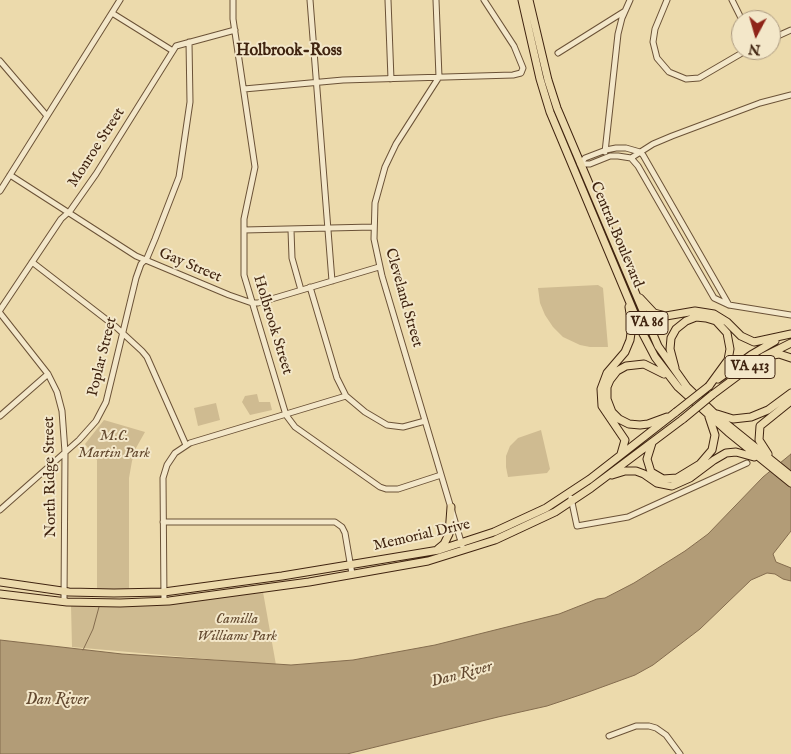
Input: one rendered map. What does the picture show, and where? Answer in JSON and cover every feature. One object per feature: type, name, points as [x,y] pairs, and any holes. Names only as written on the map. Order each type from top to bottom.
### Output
[{"type":"main road","name":"Central Boulevard","points":[[522,0],[540,79],[550,112],[648,344],[661,366],[678,387],[791,476]]},
{"type":"main road","name":"Central Boulevard","points":[[529,0],[553,96],[655,340],[678,376],[710,413],[761,460],[791,484]]},
{"type":"main road","points":[[633,290],[654,313],[666,316],[695,311],[710,312],[720,316],[741,336],[750,341],[759,342],[791,334]]},
{"type":"main road","points":[[620,456],[624,440],[602,406],[600,389],[607,373],[625,352],[630,340],[632,326],[628,297]]},
{"type":"main road","points":[[678,376],[670,349],[673,333],[679,325],[692,318],[711,319],[724,329],[729,338],[730,349],[728,360],[709,386]]},
{"type":"main road","name":"Memorial Drive","points":[[0,582],[64,592],[164,592],[350,565],[435,551],[462,543],[514,524],[570,493],[751,355],[791,334]]},
{"type":"main road","name":"Memorial Drive","points":[[0,594],[64,601],[120,603],[164,601],[271,587],[411,565],[464,551],[522,528],[572,501],[763,358],[791,342]]},
{"type":"main road","points":[[763,358],[779,354],[791,358]]},
{"type":"main road","points":[[670,378],[644,364],[626,366],[617,371],[610,380],[607,387],[607,399],[612,412],[629,424],[648,424],[674,414]]},
{"type":"main road","points":[[653,442],[647,459],[649,468],[655,476],[667,480],[677,478],[700,464],[712,450],[715,435],[710,413],[733,419],[743,419],[768,410],[791,393]]},
{"type":"main road","points":[[776,464],[761,445],[759,430],[762,423],[791,401]]},
{"type":"main road","points":[[607,476],[625,471],[636,471],[657,483],[672,486],[690,478],[726,453],[744,453],[761,460]]},
{"type":"main road","points":[[435,551],[444,544],[450,534],[451,507]]},
{"type":"street","points":[[0,191],[120,0]]},
{"type":"street","name":"Holbrook Street","points":[[233,0],[235,30],[255,167],[244,219],[243,269],[286,415],[295,427],[380,488],[398,489],[441,475]]},
{"type":"street","points":[[310,0],[332,281]]},
{"type":"street","points":[[388,0],[391,79]]},
{"type":"street","points":[[436,0],[439,77]]},
{"type":"street","points":[[244,89],[317,82],[518,74],[522,72],[523,68],[518,54],[484,0]]},
{"type":"street","points":[[605,158],[618,34],[630,0]]},
{"type":"street","points":[[667,0],[653,36],[653,48],[664,68],[675,76],[692,79],[705,76],[731,60]]},
{"type":"street","points":[[558,52],[626,11]]},
{"type":"street","points":[[112,13],[173,51]]},
{"type":"street","name":"Monroe Street","points":[[0,311],[60,219],[69,213],[111,150],[176,46],[235,30]]},
{"type":"street","name":"Poplar Street","points":[[0,510],[89,430],[106,402],[134,285],[172,200],[179,177],[190,102],[189,42]]},
{"type":"street","points":[[0,61],[47,116]]},
{"type":"street","name":"Cleveland Street","points":[[439,77],[390,155],[377,191],[373,227],[379,267],[464,551]]},
{"type":"street","points":[[631,158],[653,144],[687,130],[791,94]]},
{"type":"street","points":[[580,164],[585,158],[606,150],[626,148],[643,154],[729,305]]},
{"type":"street","points":[[580,164],[590,164],[605,158],[618,156],[631,158],[638,166],[714,298],[729,305],[791,315]]},
{"type":"street","name":"Gay Street","points":[[10,175],[145,260],[252,303]]},
{"type":"street","points":[[244,230],[373,227]]},
{"type":"street","points":[[291,230],[292,258],[301,290]]},
{"type":"street","points":[[32,262],[138,346],[146,357],[186,445]]},
{"type":"street","points":[[252,303],[258,303],[379,267]]},
{"type":"street","points":[[310,287],[337,378],[346,396],[365,412],[387,426],[403,428],[425,421]]},
{"type":"street","name":"North Ridge Street","points":[[0,311],[48,374],[57,392],[62,411],[65,452],[64,601]]},
{"type":"street","points":[[0,416],[48,374]]},
{"type":"street","points":[[164,601],[164,471],[170,459],[186,445],[346,396]]},
{"type":"street","points":[[570,493],[576,526],[628,517],[748,463]]},
{"type":"street","points":[[163,522],[335,522],[342,527],[345,533],[352,574]]},
{"type":"street","points":[[30,587],[30,598]]},
{"type":"street","points":[[609,736],[636,726],[649,726],[656,728],[666,735],[680,754]]},
{"type":"green space","points":[[598,285],[603,288],[608,347],[580,345],[563,337],[553,327],[540,303],[538,288]]},
{"type":"green space","points":[[257,394],[259,402],[270,402],[272,410],[250,415],[242,402],[245,396]]},
{"type":"green space","points":[[216,403],[220,420],[198,426],[194,408]]},
{"type":"green space","name":"M.C. Martin Park","points":[[104,420],[145,432],[136,448],[129,478],[129,590],[97,589],[97,460],[85,444]]},
{"type":"green space","points":[[541,430],[550,469],[547,473],[508,477],[506,456],[510,446],[518,438]]},
{"type":"green space","name":"Camilla Williams Park","points":[[263,592],[276,665],[72,647],[71,605]]},
{"type":"water","name":"Dan River","points":[[791,454],[791,531],[773,554],[776,562],[791,568],[791,581],[775,574],[767,573],[751,580],[700,629],[653,665],[635,675],[547,706],[347,754],[0,754],[0,640],[122,654],[291,665],[353,660],[435,645],[559,614],[597,599],[605,598],[634,583],[708,534],[763,477]]},
{"type":"waterway","points":[[83,650],[93,629],[99,607]]},
{"type":"district","name":"Holbrook-Ross","points":[[289,52]]}]
